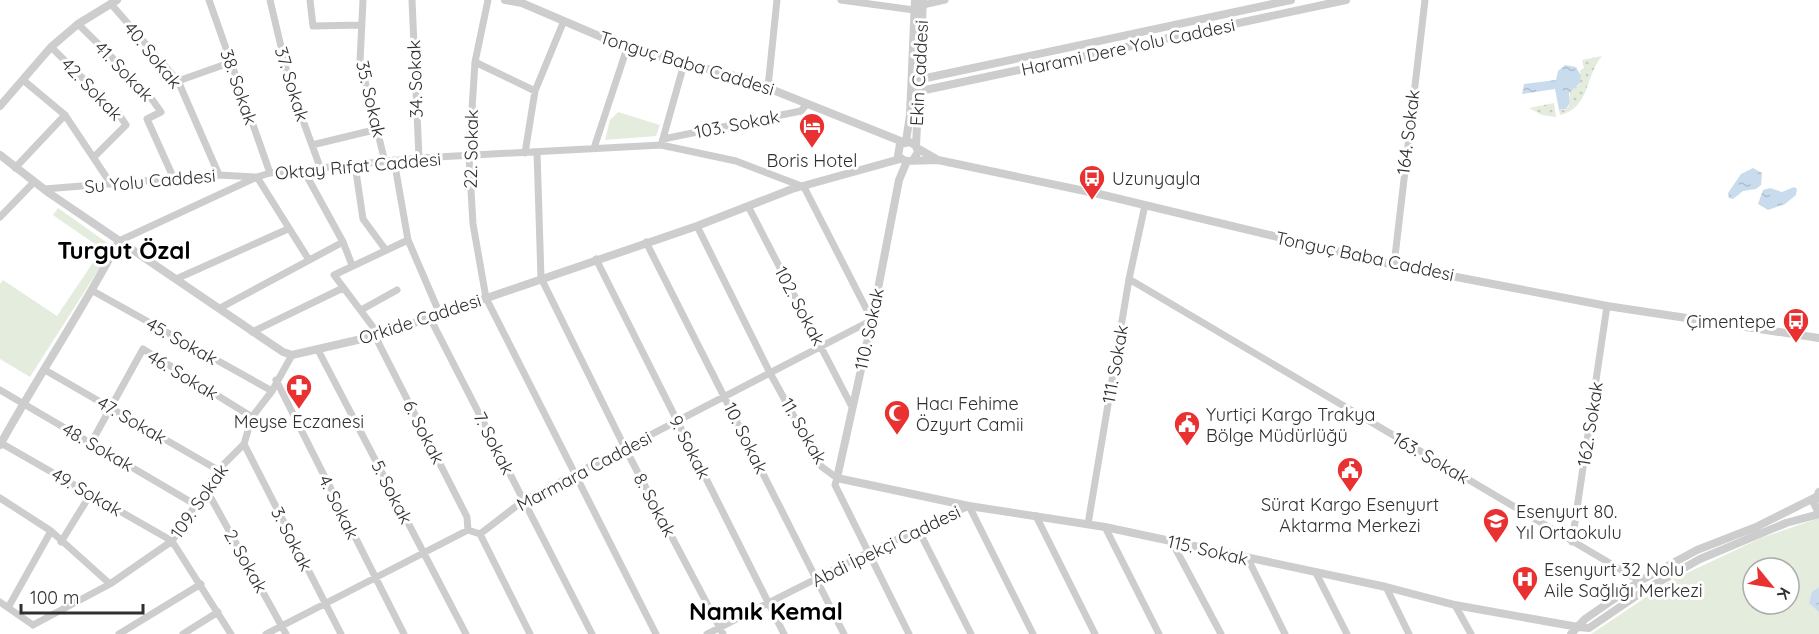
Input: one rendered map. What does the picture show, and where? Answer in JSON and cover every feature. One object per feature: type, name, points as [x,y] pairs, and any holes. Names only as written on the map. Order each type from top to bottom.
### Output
[{"type":"street","name":"38. Sokak","points":[[209,0],[229,63],[270,173]]},
{"type":"street","name":"37. Sokak","points":[[270,0],[290,85],[320,167]]},
{"type":"street","points":[[310,0],[313,26],[362,25]]},
{"type":"street","name":"35. Sokak","points":[[363,0],[360,61],[385,162]]},
{"type":"street","name":"34. Sokak","points":[[412,0],[418,158]]},
{"type":"street","name":"22. Sokak","points":[[489,0],[475,62],[469,157],[472,224],[486,298],[656,634]]},
{"type":"street","name":"Tonguç Baba Caddesi","points":[[505,0],[521,1],[563,23],[627,48],[743,78],[768,87],[885,134],[903,153],[917,147],[939,160],[1394,265],[1607,306],[1819,338]]},
{"type":"street","points":[[768,87],[777,0]]},
{"type":"street","points":[[841,0],[914,10]]},
{"type":"street","points":[[920,2],[945,0]]},
{"type":"street","name":"Harami Dere Yolu Caddesi","points":[[916,80],[1254,4],[1291,0]]},
{"type":"street","name":"Harami Dere Yolu Caddesi","points":[[910,93],[1346,0]]},
{"type":"street","name":"164. Sokak","points":[[1394,265],[1425,0]]},
{"type":"street","points":[[0,106],[51,47],[78,24],[114,2]]},
{"type":"street","name":"40. Sokak","points":[[114,2],[178,81],[219,175]]},
{"type":"street","name":"Ekin Caddesi","points":[[920,2],[914,10],[916,80],[920,91],[917,147],[903,153],[910,93],[916,80],[920,2]]},
{"type":"street","points":[[525,153],[535,91],[563,23]]},
{"type":"street","name":"41. Sokak","points":[[78,24],[146,91],[161,112],[147,119],[174,179]]},
{"type":"street","name":"42. Sokak","points":[[51,47],[118,112],[126,125],[94,157]]},
{"type":"street","points":[[594,148],[627,48]]},
{"type":"street","points":[[475,62],[535,91]]},
{"type":"street","points":[[178,81],[229,63]]},
{"type":"street","points":[[662,142],[684,64]]},
{"type":"street","points":[[23,80],[65,115],[111,184]]},
{"type":"street","name":"103. Sokak","points":[[662,142],[801,111],[807,104]]},
{"type":"street","points":[[15,168],[65,115]]},
{"type":"street","points":[[312,145],[378,129]]},
{"type":"street","name":"Oktay Rıfat Caddesi","points":[[119,241],[270,173],[418,158],[469,157],[662,142],[736,161],[804,187]]},
{"type":"street","points":[[537,152],[541,278]]},
{"type":"street","points":[[903,153],[939,160]]},
{"type":"street","name":"Orkide Caddesi","points":[[292,356],[379,335],[439,312],[697,226],[804,187],[882,165],[903,153]]},
{"type":"street","name":"110. Sokak","points":[[837,478],[851,405],[872,320],[903,153]]},
{"type":"street","points":[[0,155],[34,182],[119,241],[252,332],[292,356]]},
{"type":"street","points":[[394,160],[408,240],[439,312]]},
{"type":"street","points":[[355,165],[363,219],[384,249]]},
{"type":"street","points":[[303,169],[343,242],[352,265],[408,240]]},
{"type":"street","name":"Su Yolu Caddesi","points":[[44,189],[219,175],[257,177]]},
{"type":"street","points":[[257,177],[309,260]]},
{"type":"street","points":[[0,217],[34,182]]},
{"type":"street","points":[[804,187],[872,320]]},
{"type":"street","name":"102. Sokak","points":[[748,206],[851,405]]},
{"type":"street","name":"111. Sokak","points":[[1088,524],[1129,279],[1145,206]]},
{"type":"street","name":"11. Sokak","points":[[697,226],[770,374],[822,467],[837,478],[835,485],[909,634]]},
{"type":"street","points":[[176,279],[288,229]]},
{"type":"street","points":[[1,440],[93,291],[119,241]]},
{"type":"street","points":[[220,308],[343,242]]},
{"type":"street","name":"10. Sokak","points":[[646,242],[844,634]]},
{"type":"street","name":"9. Sokak","points":[[596,259],[784,634]]},
{"type":"street","name":"6. Sokak","points":[[352,265],[334,275],[379,335],[378,342],[467,518],[468,530]]},
{"type":"street","name":"8. Sokak","points":[[541,278],[625,448],[722,631]]},
{"type":"street","name":"163. Sokak","points":[[1129,279],[1640,582]]},
{"type":"street","points":[[252,332],[343,288]]},
{"type":"street","points":[[361,310],[398,290]]},
{"type":"street","name":"45. Sokak","points":[[93,291],[272,391]]},
{"type":"street","name":"162. Sokak","points":[[1572,542],[1607,306]]},
{"type":"street","name":"7. Sokak","points":[[429,316],[592,634]]},
{"type":"street","name":"Marmara Caddesi","points":[[480,534],[523,501],[872,320]]},
{"type":"street","name":"46. Sokak","points":[[91,443],[143,349],[252,417]]},
{"type":"street","name":"5. Sokak","points":[[318,350],[466,634]]},
{"type":"street","name":"109. Sokak","points":[[33,625],[110,584],[172,541],[218,470],[244,444],[252,417],[272,391],[276,380],[292,356]]},
{"type":"street","name":"47. Sokak","points":[[45,370],[218,470]]},
{"type":"street","name":"4. Sokak","points":[[276,380],[404,634]]},
{"type":"street","name":"48. Sokak","points":[[0,390],[196,505]]},
{"type":"street","name":"49. Sokak","points":[[1,440],[90,495],[172,541]]},
{"type":"street","name":"3. Sokak","points":[[244,444],[341,634]]},
{"type":"street","name":"115. Sokak","points":[[837,478],[969,506],[1105,527],[1248,559],[1386,586],[1455,605],[1578,627]]},
{"type":"street","name":"2. Sokak","points":[[206,489],[286,634]]},
{"type":"street","points":[[61,542],[90,495]]},
{"type":"street","points":[[1578,627],[1589,628],[1648,588],[1700,559],[1786,523],[1819,513],[1815,507],[1817,495]]},
{"type":"street","points":[[1571,634],[1585,619],[1640,582],[1697,549],[1756,526],[1817,495]]},
{"type":"street","points":[[0,498],[51,531],[110,584]]},
{"type":"street","points":[[969,506],[1034,634]]},
{"type":"street","name":"Abdi İpekçi Caddesi","points":[[707,634],[722,631],[768,603],[867,552],[969,506]]},
{"type":"street","points":[[1036,516],[1095,634]]},
{"type":"street","points":[[1105,527],[1159,634]]},
{"type":"street","points":[[918,529],[971,634]]},
{"type":"street","points":[[266,634],[468,530],[480,534],[530,634]]},
{"type":"street","points":[[9,606],[51,531]]},
{"type":"street","points":[[172,541],[231,634]]},
{"type":"street","points":[[1172,542],[1221,634]]},
{"type":"street","points":[[1248,559],[1285,634]]},
{"type":"street","points":[[1316,573],[1347,634]]},
{"type":"street","points":[[119,634],[201,584]]},
{"type":"street","points":[[1386,586],[1409,634]]},
{"type":"street","points":[[0,603],[9,606],[33,625],[30,634]]},
{"type":"street","points":[[1455,605],[1471,634]]},
{"type":"street","points":[[183,634],[218,612]]},
{"type":"green space","points":[[1602,56],[1582,99],[1577,106],[1560,115],[1559,110],[1565,110],[1570,105],[1570,91],[1580,84],[1580,71],[1584,68],[1582,60]]},
{"type":"green space","points":[[1554,103],[1556,117],[1542,115],[1529,108]]},
{"type":"green space","points":[[618,112],[660,125],[656,136],[605,140],[610,120]]},
{"type":"green space","points":[[58,208],[113,247],[30,377],[0,359],[0,284],[3,280],[57,316],[102,249],[53,215]]},
{"type":"green space","points":[[1819,518],[1819,634],[1591,634],[1670,581],[1761,538]]},
{"type":"water","points":[[1565,65],[1576,67],[1581,76],[1580,83],[1569,93],[1570,103],[1566,109],[1559,110],[1555,89],[1522,94],[1524,84],[1556,80],[1558,71]]},
{"type":"water","points":[[1753,168],[1762,173],[1761,185],[1756,189],[1743,191],[1733,199],[1729,198],[1728,193],[1741,174]]},
{"type":"water","points":[[1794,187],[1797,189],[1796,195],[1785,204],[1768,210],[1758,204],[1763,190],[1770,188],[1782,192]]},
{"type":"water","points":[[1819,587],[1819,612],[1809,603],[1812,592]]},
{"type":"place","name":"Boris Hotel","points":[[812,149]]},
{"type":"place","name":"Uzunyayla","points":[[1092,201]]},
{"type":"place","name":"Çimentepe","points":[[1796,344]]},
{"type":"place","name":"Meyse Eczanesi","points":[[299,410]]},
{"type":"place","name":"Hacı Fehime Özyurt Camii","points":[[897,436]]},
{"type":"place","name":"Yurtiçi Kargo Trakya Bölge Müdürlüğü","points":[[1187,447]]},
{"type":"place","name":"Sürat Kargo Esenyurt Aktarma Merkezi","points":[[1350,493]]},
{"type":"place","name":"Esenyurt 80. Yıl Ortaokulu","points":[[1496,544]]},
{"type":"place","name":"Esenyurt 32 Nolu Aile Sağlığı Merkezi","points":[[1525,602]]},
{"type":"district","name":"Turgut Özal","points":[[124,250]]},
{"type":"district","name":"Namık Kemal","points":[[766,611]]}]
